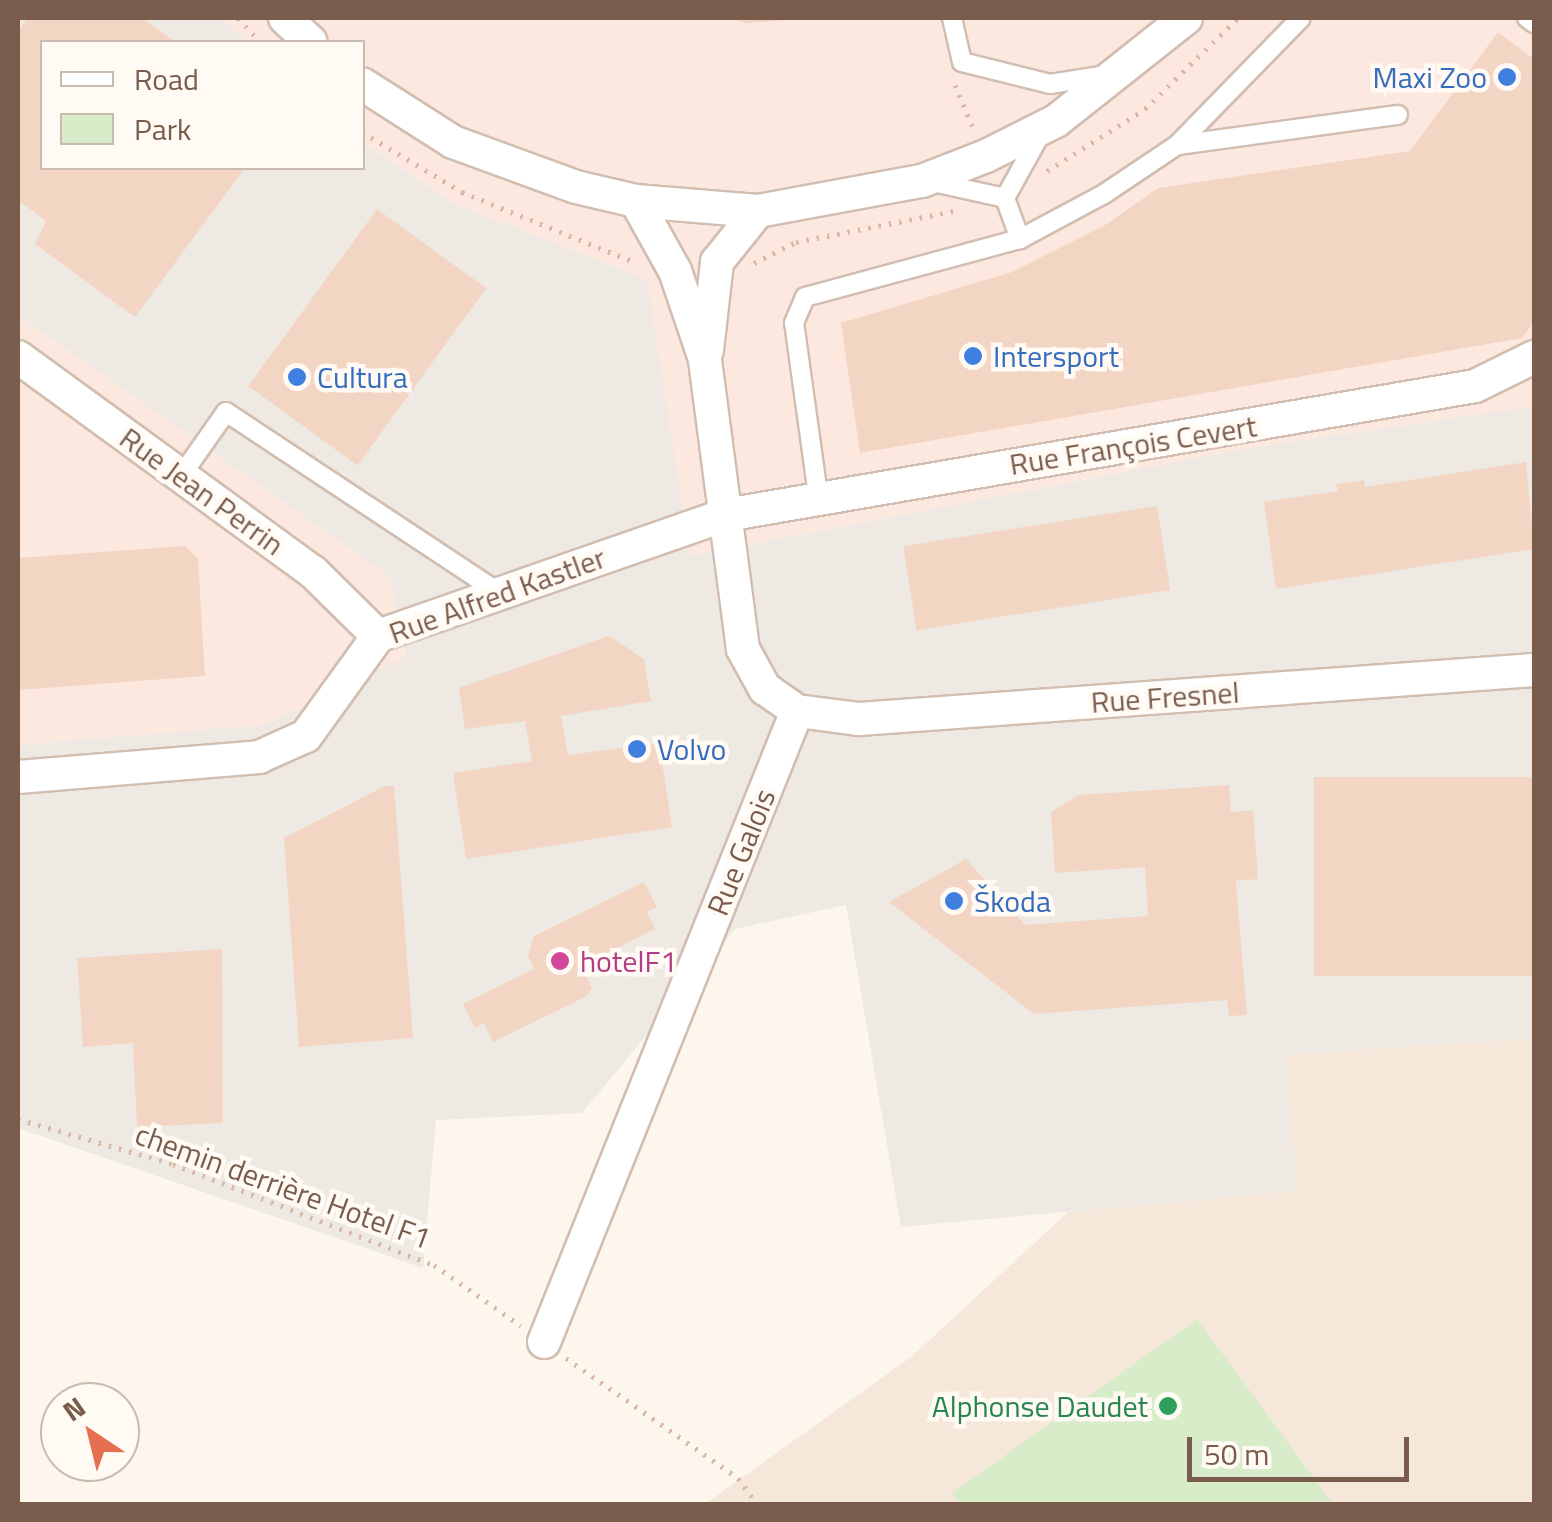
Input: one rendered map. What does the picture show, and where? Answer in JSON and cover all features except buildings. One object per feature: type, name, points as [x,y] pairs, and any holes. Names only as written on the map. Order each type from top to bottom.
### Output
[{"type":"street","points":[[285,18],[310,40]]},
{"type":"street","points":[[365,86],[453,142],[576,187],[636,201],[758,211],[922,181],[986,156],[1044,127],[1146,55],[1186,18]]},
{"type":"street","points":[[636,201],[675,271],[706,359],[743,649],[764,690],[797,712]]},
{"type":"street","points":[[706,359],[717,262],[758,211]]},
{"type":"street","name":"Rue Jean Perrin","points":[[18,357],[313,572],[378,636]]},
{"type":"street","name":"Rue François Cevert","points":[[726,514],[818,495],[1475,386],[1534,358]]},
{"type":"street","name":"Rue Alfred Kastler","points":[[18,777],[259,758],[306,736],[378,636],[726,514]]},
{"type":"street","name":"Rue Fresnel","points":[[797,712],[859,719],[1534,670]]},
{"type":"street","name":"Rue Galois","points":[[544,1342],[797,712]]},
{"type":"lane","points":[[952,18],[962,62],[1050,84],[1087,81],[1146,55]]},
{"type":"lane","points":[[818,495],[794,324],[805,296],[1020,239],[1177,144],[1238,89],[1302,18]]},
{"type":"lane","points":[[1527,18],[1534,23]]},
{"type":"lane","points":[[1177,144],[1398,115]]},
{"type":"lane","points":[[1020,239],[1005,198],[1044,127]]},
{"type":"lane","points":[[922,181],[1005,198]]},
{"type":"lane","points":[[181,476],[226,412],[499,593]]},
{"type":"path","points":[[238,18],[258,40]]},
{"type":"path","points":[[948,69],[986,156]]},
{"type":"path","points":[[365,134],[462,192],[637,263]]},
{"type":"path","name":"chemin derrière Hotel F1","points":[[18,1119],[173,1164],[434,1265],[738,1478],[757,1504]]},
{"type":"shaded area","points":[[18,18],[223,18],[244,40],[40,40],[40,170],[365,170],[365,144],[457,205],[647,279],[690,556],[1243,449],[1534,406],[1534,1038],[1285,1055],[1297,1191],[901,1227],[846,905],[735,929],[582,1113],[436,1120],[423,1268],[18,1128],[18,745],[263,725],[406,657],[389,576],[18,315]]},
{"type":"shaded area","points":[[223,18],[1534,18],[1534,406],[1243,449],[689,556],[647,279],[457,205],[365,144],[365,40],[244,40]]},
{"type":"shaded area","points":[[18,315],[389,576],[406,658],[263,725],[18,745]]},
{"type":"shaded area","points":[[1534,1038],[1534,1504],[705,1504],[911,1357],[1068,1212],[1296,1191],[1284,1055]]},
{"type":"green space","name":"Alphonse Daudet","points":[[1197,1319],[1333,1504],[960,1504],[952,1493]]},
{"type":"place","name":"Maxi Zoo","points":[[1507,77]]},
{"type":"place","name":"Intersport","points":[[973,356]]},
{"type":"place","name":"Cultura","points":[[297,377]]},
{"type":"place","name":"Volvo","points":[[637,749]]},
{"type":"place","name":"Škoda","points":[[954,901]]},
{"type":"place","name":"hotelF1","points":[[560,961]]},
{"type":"place","name":"Alphonse Daudet","points":[[1168,1406]]}]
